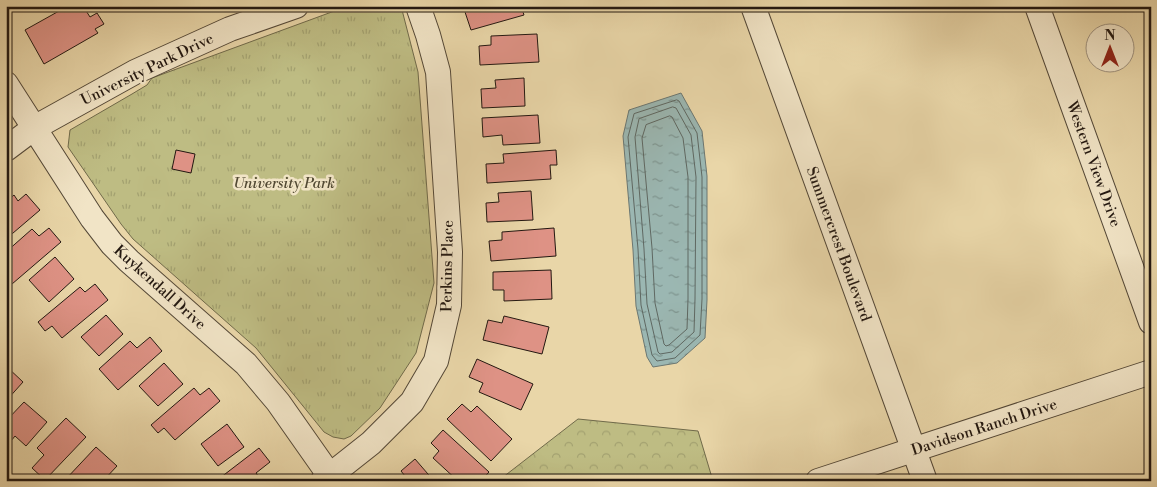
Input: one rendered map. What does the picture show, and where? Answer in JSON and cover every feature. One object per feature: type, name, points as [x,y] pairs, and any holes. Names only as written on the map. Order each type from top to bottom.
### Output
[{"type":"street","name":"University Park Drive","points":[[6,149],[34,128],[135,72],[230,28],[296,6]]},
{"type":"street","name":"Perkins Place","points":[[326,478],[371,443],[412,402],[436,361],[450,306],[450,252],[438,72],[418,6]]},
{"type":"street","name":"Summercrest Boulevard","points":[[753,6],[925,481]]},
{"type":"street","name":"Western View Drive","points":[[1037,6],[1151,322]]},
{"type":"street","name":"Kuykendall Drive","points":[[6,84],[92,218],[112,244],[246,364],[278,402],[326,478]]},
{"type":"street","name":"Davidson Ranch Drive","points":[[818,481],[1151,372]]},
{"type":"green space","name":"University Park","points":[[348,6],[401,6],[418,72],[434,283],[416,353],[380,408],[351,436],[344,439],[333,437],[324,432],[256,348],[133,239],[68,147],[70,130],[147,85],[152,78]]},
{"type":"green space","points":[[578,419],[698,431],[713,481],[498,481]]},
{"type":"water","points":[[681,93],[702,131],[707,176],[707,300],[705,338],[677,363],[653,367],[647,357],[636,306],[623,136],[629,110]]},
{"type":"building","points":[[68,6],[83,6],[90,17],[97,13],[104,24],[95,29],[98,33],[44,64],[25,30]]},
{"type":"building","points":[[483,6],[521,6],[524,15],[471,30],[465,12]]},
{"type":"building","points":[[537,34],[539,62],[480,65],[479,46],[491,45],[491,36]]},
{"type":"building","points":[[524,78],[525,106],[482,108],[481,89],[496,88],[495,80]]},
{"type":"building","points":[[538,115],[540,143],[503,145],[502,135],[483,137],[482,118]]},
{"type":"building","points":[[176,150],[195,154],[191,173],[172,169]]},
{"type":"building","points":[[556,150],[557,165],[550,165],[551,179],[487,183],[486,164],[504,163],[503,154]]},
{"type":"building","points":[[531,191],[533,220],[487,222],[486,203],[499,202],[498,193]]},
{"type":"building","points":[[26,194],[40,210],[6,239],[6,202],[14,195],[18,201]]},
{"type":"building","points":[[49,228],[61,242],[12,284],[6,277],[6,252],[32,229],[39,236]]},
{"type":"building","points":[[554,228],[556,256],[491,261],[489,241],[502,240],[502,232]]},
{"type":"building","points":[[55,257],[74,279],[49,302],[29,280]]},
{"type":"building","points":[[551,270],[552,299],[504,301],[504,290],[493,290],[493,272]]},
{"type":"building","points":[[95,284],[108,300],[62,338],[52,326],[45,331],[38,322],[80,287],[85,292]]},
{"type":"building","points":[[106,315],[123,334],[99,356],[81,337]]},
{"type":"building","points":[[504,316],[549,327],[542,354],[483,340],[488,320],[502,323]]},
{"type":"building","points":[[150,337],[162,351],[118,390],[99,369],[130,341],[137,348]]},
{"type":"building","points":[[477,359],[533,384],[521,410],[479,392],[483,383],[469,377]]},
{"type":"building","points":[[164,363],[183,384],[158,406],[139,386]]},
{"type":"building","points":[[6,366],[23,382],[6,401]]},
{"type":"building","points":[[194,388],[200,395],[209,388],[220,401],[175,440],[164,428],[158,433],[151,425]]},
{"type":"building","points":[[24,402],[47,422],[26,446],[15,436],[7,446],[6,421]]},
{"type":"building","points":[[462,404],[471,412],[477,406],[512,439],[491,461],[447,419]]},
{"type":"building","points":[[66,418],[86,437],[45,480],[32,468],[44,455],[37,448]]},
{"type":"building","points":[[227,424],[244,447],[218,466],[201,444]]},
{"type":"building","points":[[443,430],[489,472],[481,481],[458,481],[433,458],[439,451],[431,443]]},
{"type":"building","points":[[96,447],[117,466],[103,481],[65,481],[65,480]]},
{"type":"building","points":[[259,448],[270,462],[256,473],[261,480],[216,481]]},
{"type":"building","points":[[415,459],[434,481],[409,481],[401,471]]}]
